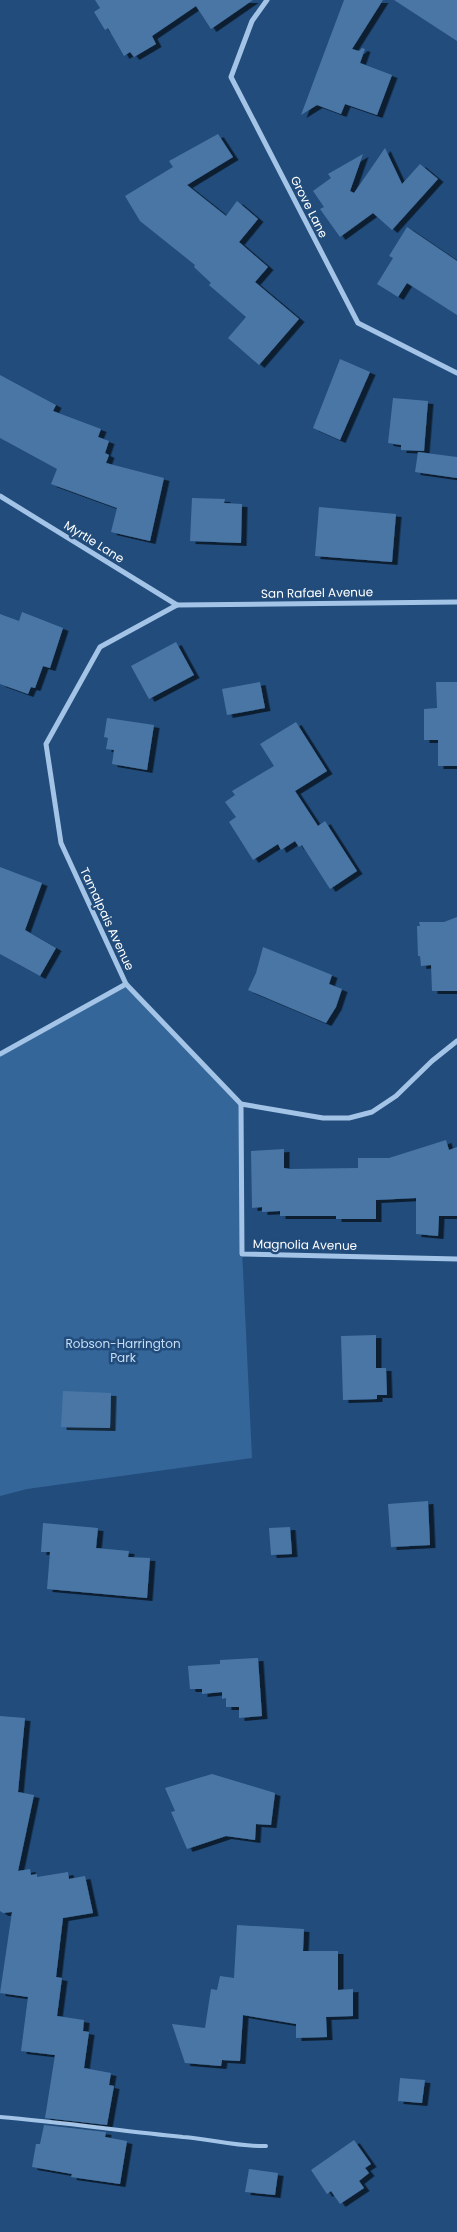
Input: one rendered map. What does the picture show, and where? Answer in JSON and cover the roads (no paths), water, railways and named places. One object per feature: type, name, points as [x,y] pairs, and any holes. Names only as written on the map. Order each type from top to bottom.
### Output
[{"type":"street","name":"Grove Lane","points":[[267,0],[252,21],[231,77],[235,86],[358,323],[457,373]]},
{"type":"street","name":"Myrtle Lane","points":[[0,496],[178,604]]},
{"type":"street","name":"San Rafael Avenue","points":[[178,604],[457,602]]},
{"type":"street","name":"Tamalpais Avenue","points":[[178,604],[100,647],[46,744],[61,843],[126,984],[241,1104]]},
{"type":"street","points":[[0,1054],[126,984]]},
{"type":"street","points":[[241,1104],[324,1118],[349,1118],[372,1112],[396,1096],[432,1061],[457,1041]]},
{"type":"street","name":"Magnolia Avenue","points":[[241,1104],[242,1254],[457,1259]]},
{"type":"lane","points":[[0,2117],[46,2121],[138,2134],[184,2137],[242,2147],[266,2146]]},
{"type":"park label","name":"Robson-Harrington Park","points":[[123,1351]]}]
